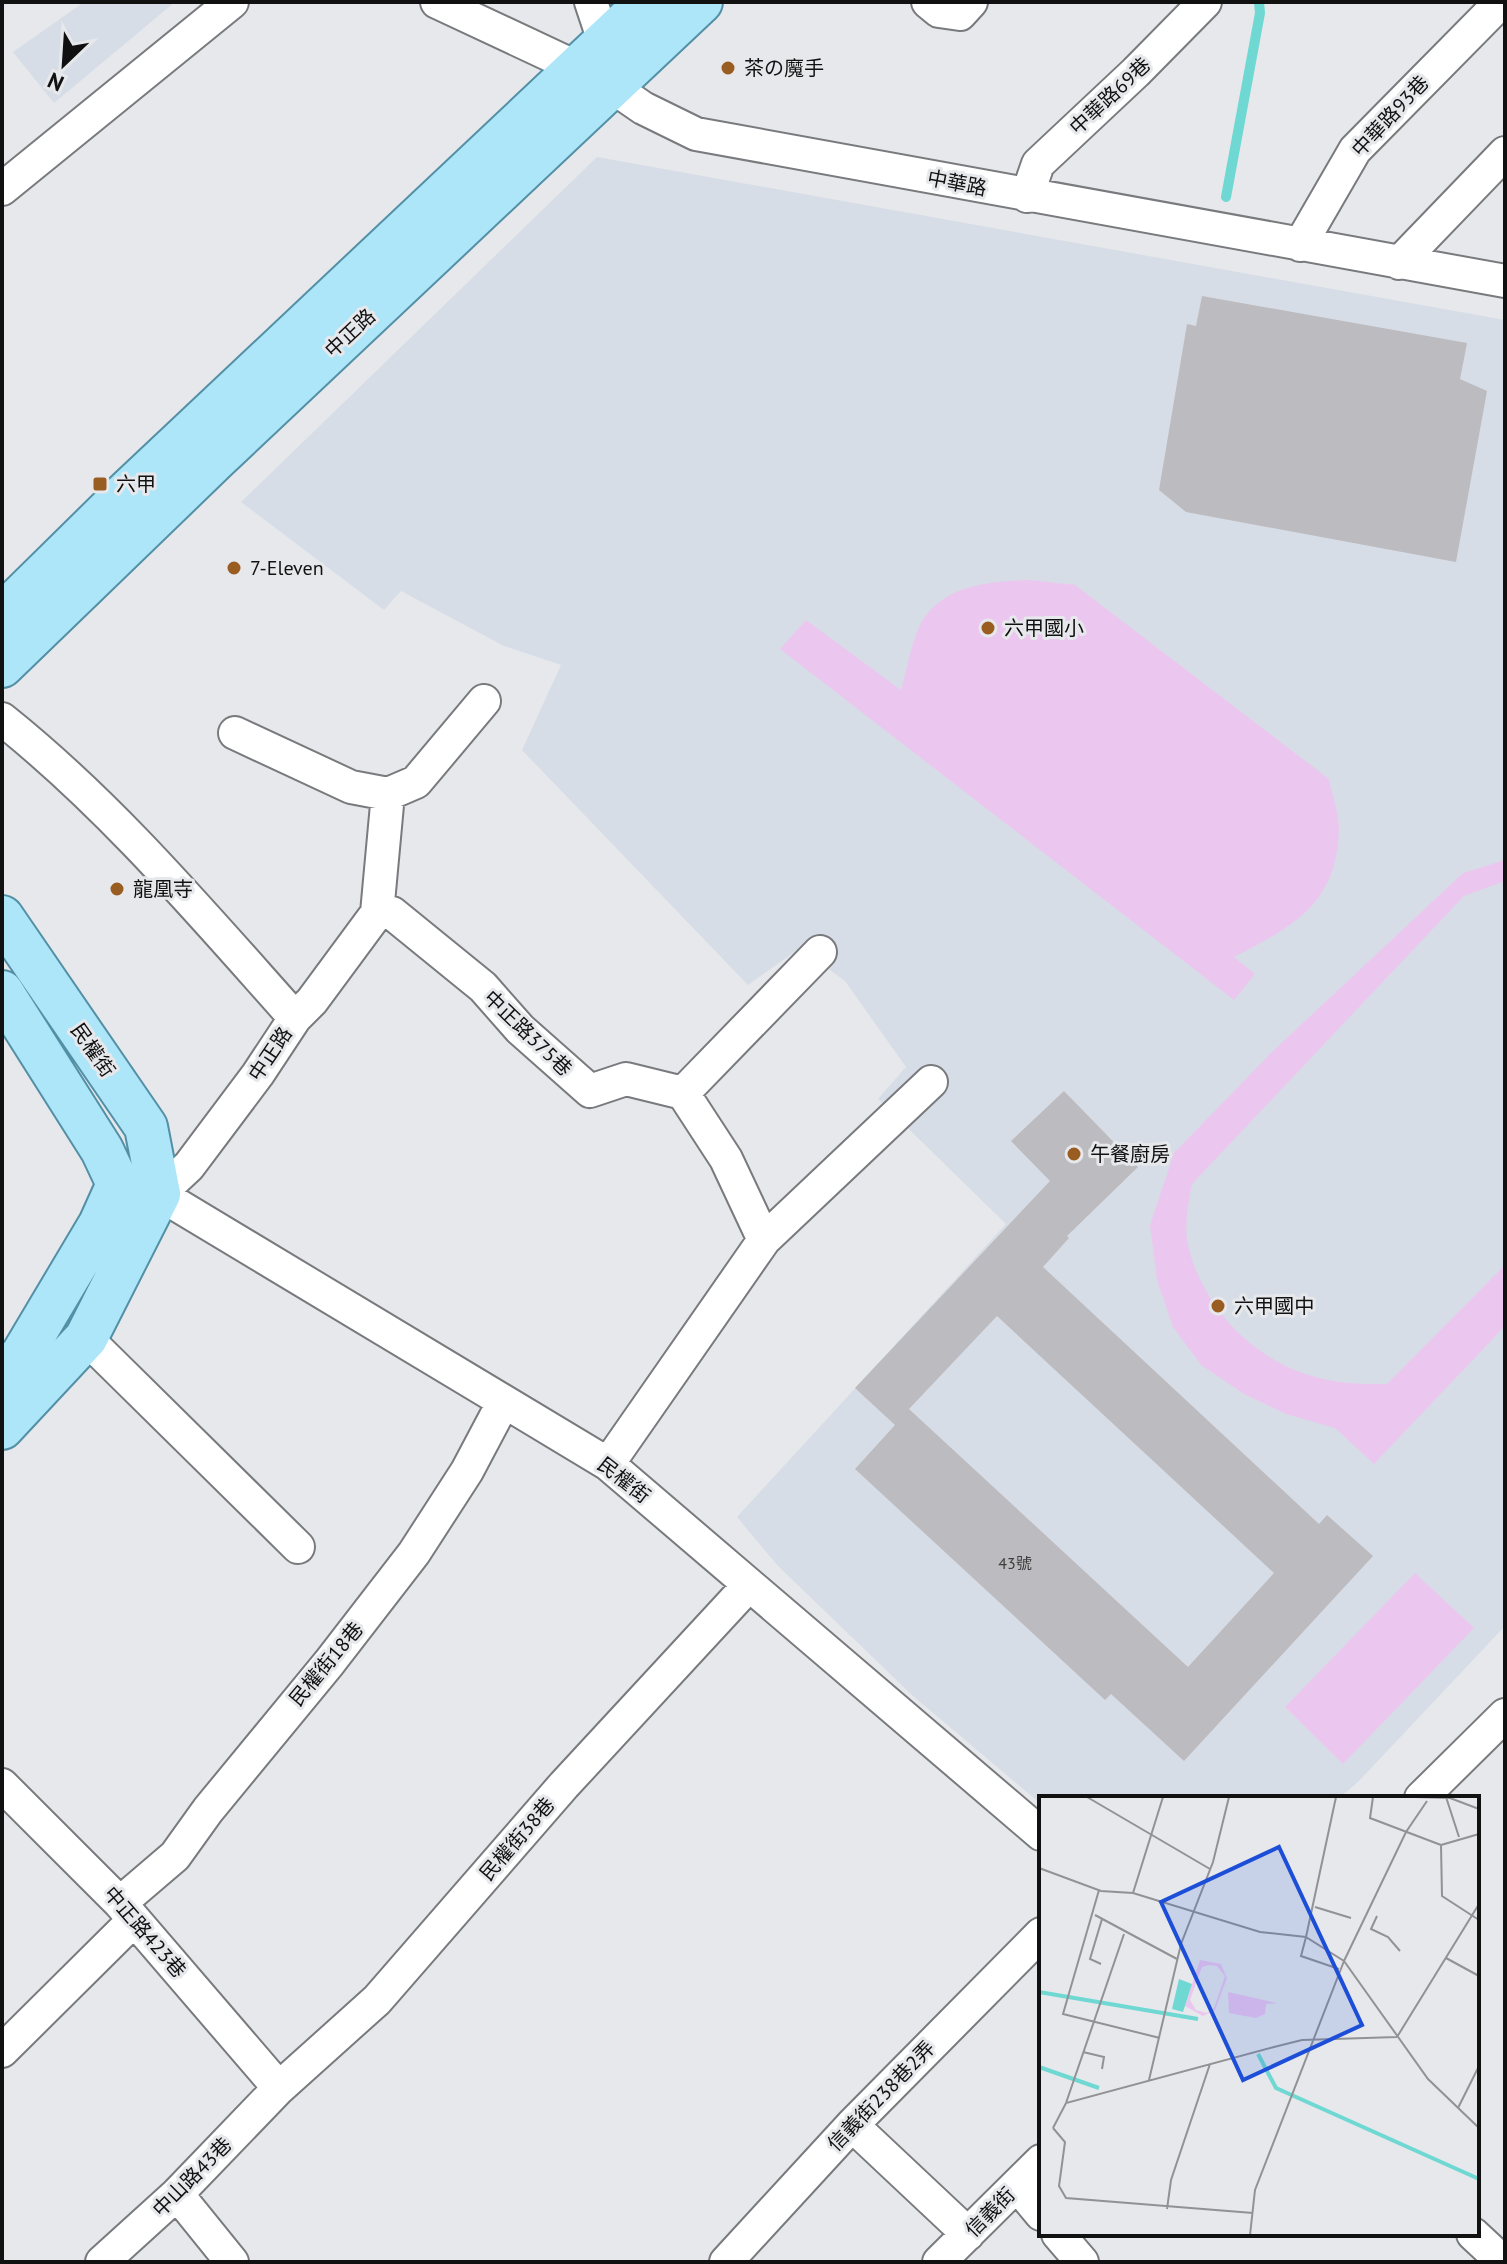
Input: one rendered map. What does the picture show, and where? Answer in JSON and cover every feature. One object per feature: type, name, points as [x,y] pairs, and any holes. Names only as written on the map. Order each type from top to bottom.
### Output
[{"type":"main road","name":"中正路","points":[[2,666],[215,460],[598,66],[647,2]]},
{"type":"main road","name":"中正路","points":[[2,615],[128,491],[598,66],[701,2]]},
{"type":"main road","name":"民權街","points":[[2,917],[146,1127],[159,1194]]},
{"type":"main road","points":[[2,992],[102,1150],[118,1184],[100,1224],[9,1355]]},
{"type":"main road","name":"中正路","points":[[2,1428],[86,1338],[159,1194]]},
{"type":"street","points":[[2,189],[232,2]]},
{"type":"street","name":"中華路","points":[[437,2],[598,66],[643,108],[696,134],[1505,281]]},
{"type":"street","points":[[591,2],[598,66]]},
{"type":"street","points":[[928,2],[939,11],[960,14],[971,2]]},
{"type":"street","name":"中華路69巷","points":[[1027,196],[1038,164],[1205,2]]},
{"type":"street","name":"中華路93巷","points":[[1300,245],[1355,150],[1501,2]]},
{"type":"street","points":[[1399,263],[1505,153]]},
{"type":"street","points":[[235,733],[351,787],[388,794],[416,782],[484,701]]},
{"type":"street","name":"中正路","points":[[2,719],[52,759],[161,868],[295,1018],[258,1074],[189,1166],[159,1194]]},
{"type":"street","points":[[295,1018],[312,1001],[377,913],[388,794]]},
{"type":"street","name":"中正路375巷","points":[[377,913],[392,913],[483,987],[520,1029],[590,1091],[626,1079],[683,1093]]},
{"type":"street","points":[[764,1240],[726,1159],[683,1093],[820,952]]},
{"type":"street","points":[[608,1464],[764,1240],[931,1082]]},
{"type":"street","name":"民權街","points":[[118,1184],[159,1194],[608,1464],[1039,1832]]},
{"type":"street","points":[[86,1338],[298,1547]]},
{"type":"street","name":"民權街18巷","points":[[2,2051],[175,1856],[240,1769],[329,1663],[414,1553],[467,1471],[503,1403]]},
{"type":"street","name":"民權街38巷","points":[[279,2088],[377,2000],[564,1785],[749,1585]]},
{"type":"street","points":[[1423,1796],[1505,1715]]},
{"type":"street","name":"中正路423巷","points":[[2,1785],[126,1912],[279,2088]]},
{"type":"street","name":"信義街238巷2弄","points":[[726,2262],[852,2125],[1039,1936]]},
{"type":"street","name":"中山路43巷","points":[[102,2262],[177,2194],[279,2088]]},
{"type":"street","points":[[852,2125],[968,2234]]},
{"type":"street","name":"信義街","points":[[939,2262],[1039,2163]]},
{"type":"street","points":[[1017,2185],[1039,2212]]},
{"type":"street","points":[[177,2194],[232,2262]]},
{"type":"street","points":[[1060,2236],[1082,2262]]},
{"type":"street","points":[[1475,2236],[1503,2262]]},
{"type":"shaded area","points":[[84,2],[175,2],[54,103],[13,52]]},
{"type":"shaded area","name":"六甲國小","points":[[597,157],[1505,320],[1505,1626],[1358,1782],[1341,1796],[1039,1796],[1039,1802],[912,1695],[778,1566],[737,1517],[1006,1224],[878,1099],[906,1067],[845,981],[800,948],[748,985],[522,750],[561,665],[504,646],[401,591],[384,610],[241,502]]},
{"type":"shaded area","points":[[1031,580],[1075,585],[1329,779],[1339,829],[1330,877],[1308,910],[1293,923],[1234,957],[1255,974],[1234,1000],[780,649],[806,620],[901,690],[918,630],[937,604],[975,586]]},
{"type":"shaded area","points":[[1505,860],[1505,881],[1464,896],[1192,1184],[1186,1222],[1188,1245],[1195,1268],[1219,1311],[1236,1330],[1274,1360],[1320,1378],[1345,1383],[1387,1384],[1505,1265],[1505,1326],[1374,1464],[1335,1428],[1286,1414],[1244,1394],[1201,1365],[1173,1327],[1157,1280],[1150,1225],[1174,1153],[1273,1051],[1463,873]]},
{"type":"shaded area","points":[[1415,1573],[1474,1628],[1343,1764],[1285,1707]]},
{"type":"building","points":[[1202,296],[1467,343],[1460,379],[1487,391],[1456,562],[1186,512],[1159,490],[1187,324],[1196,326]]},
{"type":"building","points":[[1064,1091],[1138,1167],[1067,1236],[1069,1238],[1043,1267],[1319,1524],[1327,1515],[1373,1556],[1184,1761],[1111,1694],[1105,1700],[855,1469],[895,1425],[855,1388],[1050,1181],[1011,1141]],"holes":[[[997,1316],[1274,1573],[1188,1667],[909,1409]]]},
{"type":"waterway","points":[[1226,197],[1260,13],[1259,2]]},
{"type":"place","name":"茶の魔手","points":[[728,68]]},
{"type":"place","name":"六甲","points":[[100,484]]},
{"type":"place","name":"7-Eleven","points":[[234,568]]},
{"type":"place","name":"六甲國小","points":[[988,628]]},
{"type":"place","name":"龍凰寺","points":[[117,889]]},
{"type":"place","name":"午餐廚房","points":[[1074,1154]]},
{"type":"place","name":"六甲國中","points":[[1218,1306]]}]
